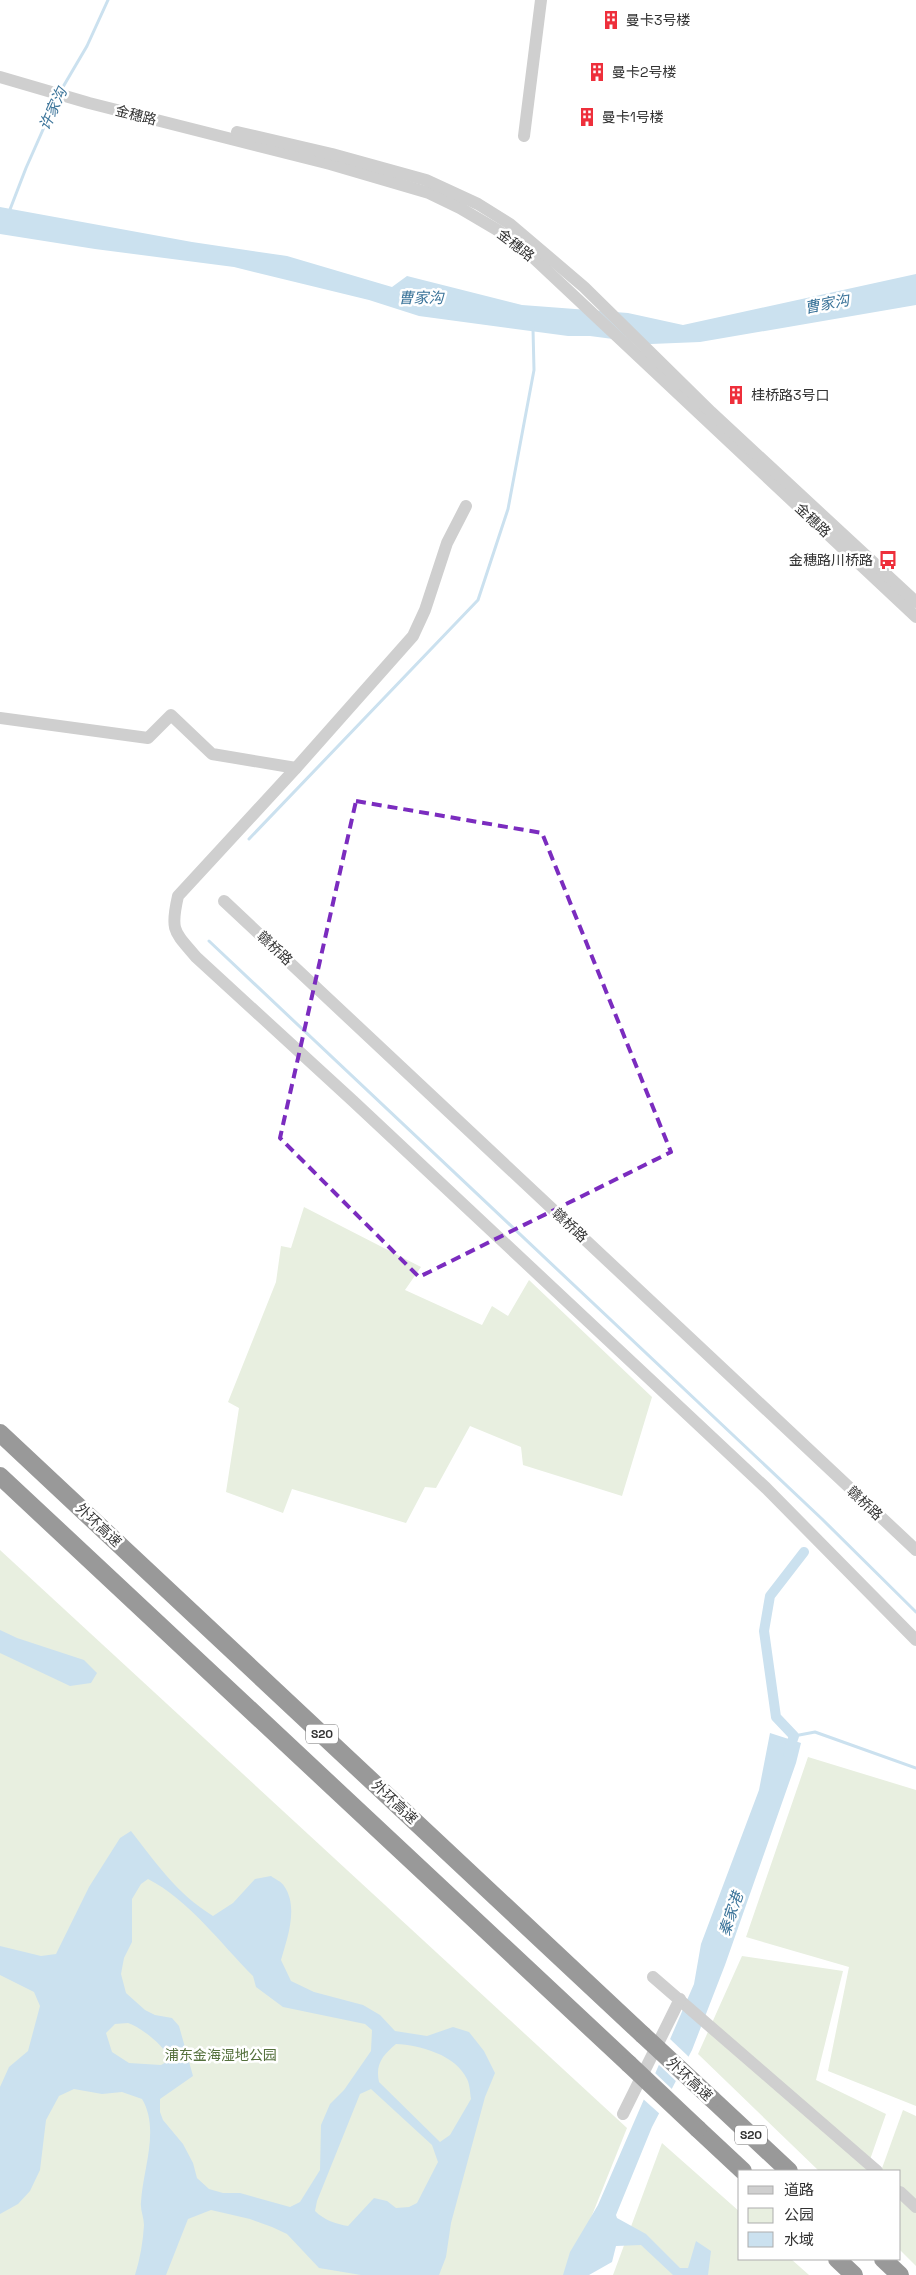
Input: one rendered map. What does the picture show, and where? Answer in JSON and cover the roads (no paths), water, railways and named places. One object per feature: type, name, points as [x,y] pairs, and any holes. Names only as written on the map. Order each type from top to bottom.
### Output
[{"type":"highway","name":"外环高速","points":[[0,1433],[788,2170]]},
{"type":"highway","name":"S20","points":[[0,1476],[742,2170]]},
{"type":"highway","points":[[838,2260],[854,2275]]},
{"type":"highway","points":[[884,2260],[900,2275]]},
{"type":"street","points":[[524,136],[541,0]]},
{"type":"street","name":"金穗路","points":[[0,71],[90,101],[330,164],[429,193],[460,208],[499,231],[526,250],[636,356],[669,378],[916,602]]},
{"type":"street","name":"金穗路","points":[[0,76],[49,88]]},
{"type":"street","name":"金穗路","points":[[90,101],[332,154],[426,180],[478,204],[510,224],[584,286],[650,351],[669,378],[916,616]]},
{"type":"street","points":[[466,506],[446,543],[425,610],[413,636],[296,768],[178,896],[172,919],[177,935],[196,958],[353,1101],[766,1488],[916,1640]]},
{"type":"street","points":[[0,718],[148,738],[171,715],[212,754],[296,768]]},
{"type":"street","name":"赣桥路","points":[[224,900],[916,1550]]},
{"type":"street","points":[[653,1977],[876,2170]]},
{"type":"street","points":[[623,2114],[681,2001]]},
{"type":"street","points":[[901,2193],[916,2207]]},
{"type":"water","name":"曹家沟","points":[[0,207],[192,242],[287,256],[392,287],[407,276],[522,305],[628,313],[683,325],[916,274],[916,305],[700,342],[651,344],[590,336],[568,336],[419,316],[369,300],[234,267],[95,249],[0,234]]},
{"type":"water","points":[[0,1630],[17,1638],[84,1660],[97,1673],[91,1683],[70,1686],[0,1653]]},
{"type":"water","points":[[770,1733],[801,1743],[796,1763],[725,1965],[692,2050],[652,2127],[616,2215],[617,2218],[646,2234],[680,2268],[688,2268],[696,2241],[711,2251],[708,2275],[673,2275],[641,2245],[616,2246],[612,2262],[589,2275],[563,2275],[570,2252],[598,2205],[694,1984],[701,1944],[759,1790]]},
{"type":"water","points":[[131,1831],[178,1888],[188,1898],[213,1916],[233,1903],[255,1879],[271,1876],[283,1885],[291,1903],[290,1923],[281,1960],[291,1981],[314,1992],[363,2005],[380,2015],[395,2031],[427,2036],[453,2027],[469,2032],[484,2051],[495,2073],[485,2097],[451,2223],[446,2257],[439,2275],[361,2275],[319,2268],[287,2234],[250,2219],[211,2210],[188,2219],[166,2275],[135,2275],[144,2231],[141,2202],[149,2149],[150,2123],[142,2099],[122,2092],[102,2094],[74,2089],[59,2096],[46,2120],[40,2170],[30,2191],[18,2204],[0,2214],[0,2087],[9,2067],[28,2051],[40,2006],[34,1992],[0,1975],[0,1946],[41,1956],[56,1954],[89,1887],[120,1838]],"holes":[[[148,1879],[177,1898],[191,1910],[253,1976],[256,1987],[283,2007],[365,2024],[372,2030],[371,2051],[344,2090],[330,2104],[321,2125],[320,2170],[300,2202],[290,2207],[240,2193],[223,2193],[209,2189],[197,2178],[193,2163],[183,2144],[163,2120],[160,2112],[160,2099],[193,2076],[179,2026],[172,2018],[155,2015],[145,2010],[126,1993],[121,1974],[124,1958],[132,1942],[132,1899],[141,1884]],[[128,2023],[140,2029],[158,2043],[170,2060],[161,2065],[129,2063],[112,2052],[106,2033],[115,2024]],[[396,2044],[426,2049],[436,2053],[455,2064],[467,2079],[471,2099],[450,2135],[440,2142],[379,2082],[379,2065]],[[371,2089],[432,2145],[438,2162],[417,2203],[409,2207],[396,2208],[387,2201],[374,2198],[348,2226],[330,2221],[315,2211],[317,2201],[360,2094]]]},
{"type":"waterway","name":"许家沟","points":[[60,92],[87,46],[108,0]]},
{"type":"waterway","name":"许家沟","points":[[9,212],[57,98]]},
{"type":"waterway","points":[[249,839],[478,600],[508,509],[534,370],[533,329]]},
{"type":"waterway","points":[[209,941],[822,1519],[916,1612]]},
{"type":"waterway","name":"秦家港","points":[[788,1753],[794,1736],[776,1717],[764,1631],[770,1596],[804,1552]]},
{"type":"waterway","points":[[794,1736],[815,1732],[916,1768]]},
{"type":"place","name":"曼卡3号楼","points":[[611,20]]},
{"type":"place","name":"曼卡2号楼","points":[[597,72]]},
{"type":"place","name":"曼卡1号楼","points":[[587,117]]},
{"type":"place","name":"桂桥路3号口","points":[[736,395]]},
{"type":"place","name":"金穗路川桥路","points":[[888,560]]},
{"type":"park label","name":"浦东金海湿地公园","points":[[221,2055]]}]
